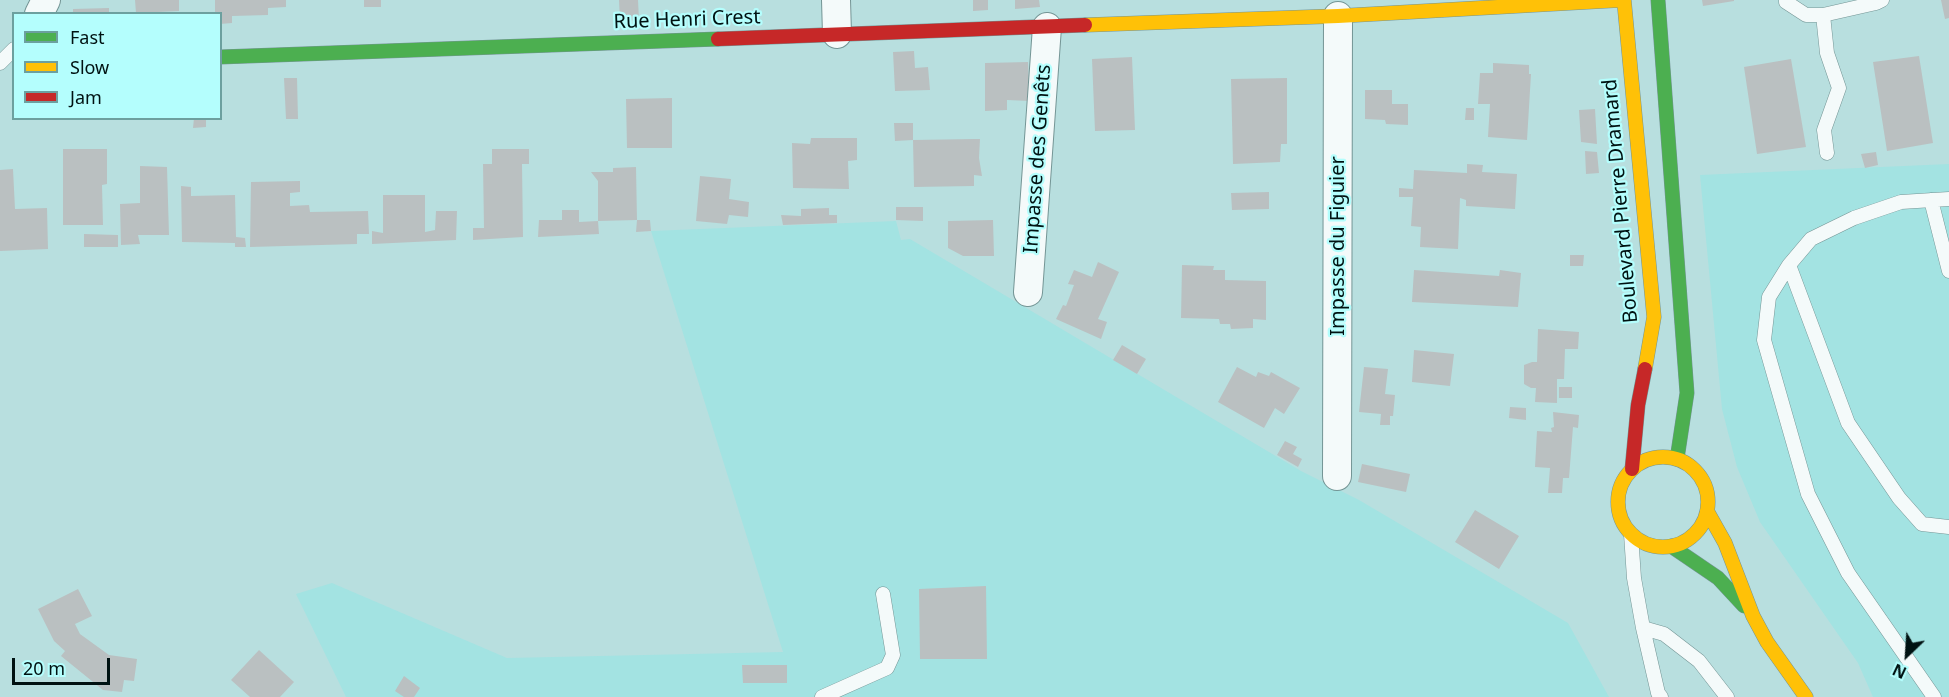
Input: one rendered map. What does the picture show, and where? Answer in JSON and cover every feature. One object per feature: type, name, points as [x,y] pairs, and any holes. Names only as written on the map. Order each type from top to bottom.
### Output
[{"type":"street","points":[[837,0],[837,34]]},
{"type":"street","name":"Rue Henri Crest","points":[[222,57],[1338,16],[1623,0]]},
{"type":"street","name":"Boulevard Pierre Dramard","points":[[1623,0],[1654,316],[1638,405],[1632,469]]},
{"type":"street","points":[[1658,0],[1687,393],[1677,459]]},
{"type":"street","name":"Impasse du Figuier","points":[[1337,476],[1338,16]]},
{"type":"street","name":"Impasse des Genêts","points":[[1028,292],[1047,27]]},
{"type":"street","points":[[1661,457],[1677,459],[1691,467],[1702,480],[1708,495],[1707,511],[1700,528],[1688,540],[1671,546],[1657,547],[1631,534],[1621,519],[1618,502],[1622,484],[1632,469],[1646,460],[1661,457]]},
{"type":"street","points":[[1707,511],[1725,543],[1753,616],[1767,642],[1806,697]]},
{"type":"street","points":[[1671,546],[1718,578],[1753,616]]},
{"type":"street","points":[[1796,684],[1811,697]]},
{"type":"lane","points":[[1786,0],[1806,15],[1823,15],[1882,0]]},
{"type":"lane","points":[[1823,15],[1827,53],[1839,88],[1824,130],[1827,153]]},
{"type":"lane","points":[[0,63],[12,51]]},
{"type":"lane","points":[[1934,697],[1848,573],[1808,494],[1764,340],[1769,297],[1811,239],[1854,218],[1901,202],[1949,199]]},
{"type":"lane","points":[[1931,200],[1949,271]]},
{"type":"lane","points":[[1790,266],[1848,423],[1899,498],[1922,524],[1949,527]]},
{"type":"lane","points":[[1631,534],[1643,628],[1658,693],[1661,697]]},
{"type":"lane","points":[[822,697],[887,668],[893,655],[883,594]]},
{"type":"lane","points":[[1643,628],[1664,634],[1699,661],[1727,697]]},
{"type":"shaded area","points":[[1949,164],[1949,697],[1873,697],[1858,663],[1760,522],[1737,467],[1722,409],[1700,175]]},
{"type":"shaded area","points":[[896,221],[901,240],[910,239],[1301,471],[1359,500],[1568,623],[1609,697],[346,697],[296,594],[332,583],[507,658],[783,652],[651,231]]},
{"type":"building","points":[[135,0],[179,0],[179,11],[136,12]]},
{"type":"building","points":[[215,0],[286,0],[286,7],[268,8],[268,15],[232,16],[232,23],[222,24],[222,12],[215,12]]},
{"type":"building","points":[[364,0],[381,0],[381,7],[364,7]]},
{"type":"building","points":[[619,0],[638,0],[639,20],[620,21]]},
{"type":"building","points":[[973,0],[988,0],[988,10],[973,11]]},
{"type":"building","points":[[1015,0],[1039,0],[1040,7],[1015,9]]},
{"type":"building","points":[[1702,0],[1734,0],[1734,1],[1703,6]]},
{"type":"building","points":[[1941,0],[1949,0],[1949,18],[1945,19]]},
{"type":"building","points":[[109,8],[109,12],[73,12],[73,9]]},
{"type":"building","points":[[914,51],[915,68],[928,67],[930,90],[895,91],[893,52]]},
{"type":"building","points":[[1919,56],[1933,143],[1887,151],[1873,62]]},
{"type":"building","points":[[1132,57],[1135,130],[1095,131],[1092,59]]},
{"type":"building","points":[[1791,59],[1806,147],[1757,154],[1744,67]]},
{"type":"building","points":[[1028,62],[1030,101],[1007,100],[1007,110],[985,111],[985,63]]},
{"type":"building","points":[[1493,63],[1529,65],[1529,74],[1531,74],[1527,140],[1488,137],[1490,104],[1478,104],[1480,73],[1493,73]]},
{"type":"building","points":[[284,78],[297,78],[298,119],[286,119]]},
{"type":"building","points":[[1287,78],[1287,144],[1281,144],[1280,162],[1233,164],[1231,79]]},
{"type":"building","points":[[1365,90],[1392,90],[1392,104],[1408,104],[1408,125],[1386,124],[1385,120],[1365,119]]},
{"type":"building","points":[[672,98],[672,148],[627,148],[626,99]]},
{"type":"building","points":[[1466,108],[1474,108],[1474,120],[1465,120]]},
{"type":"building","points":[[1595,109],[1597,144],[1581,142],[1579,110]]},
{"type":"building","points":[[194,120],[206,120],[206,127],[193,128]]},
{"type":"building","points":[[894,123],[913,123],[913,140],[895,141]]},
{"type":"building","points":[[811,138],[857,138],[857,160],[848,161],[849,189],[793,188],[792,143],[810,144]]},
{"type":"building","points":[[980,139],[979,158],[982,176],[974,175],[974,186],[914,187],[913,140]]},
{"type":"building","points":[[63,149],[107,149],[107,184],[102,185],[103,225],[63,225]]},
{"type":"building","points":[[492,149],[529,149],[529,164],[522,164],[523,237],[473,240],[473,228],[484,228],[483,164],[492,164]]},
{"type":"building","points":[[1585,151],[1597,152],[1599,173],[1586,174]]},
{"type":"building","points":[[1876,152],[1878,165],[1865,168],[1861,154]]},
{"type":"building","points":[[1467,164],[1483,165],[1482,172],[1517,174],[1515,209],[1466,206],[1466,200],[1460,198],[1458,249],[1420,247],[1421,227],[1411,226],[1413,197],[1399,197],[1399,188],[1413,189],[1414,170],[1467,173]]},
{"type":"building","points":[[140,166],[167,167],[169,235],[138,235],[140,244],[121,245],[120,204],[140,203]]},
{"type":"building","points":[[636,167],[637,220],[598,221],[598,181],[591,172],[613,172],[613,168]]},
{"type":"building","points":[[13,169],[15,209],[47,208],[48,249],[0,251],[0,170]]},
{"type":"building","points":[[700,176],[731,179],[729,199],[749,202],[748,217],[729,215],[727,224],[696,221]]},
{"type":"building","points":[[300,181],[300,192],[290,193],[290,206],[309,205],[310,212],[368,211],[369,234],[357,234],[357,244],[250,247],[251,182]]},
{"type":"building","points":[[181,186],[191,187],[191,196],[235,195],[236,237],[245,238],[246,247],[235,247],[235,243],[182,242]]},
{"type":"building","points":[[1269,192],[1269,209],[1232,210],[1231,193]]},
{"type":"building","points":[[383,195],[425,195],[425,232],[435,230],[436,211],[457,211],[456,240],[372,244],[372,231],[383,233]]},
{"type":"building","points":[[896,207],[923,207],[923,221],[896,220]]},
{"type":"building","points":[[829,208],[829,215],[837,215],[837,223],[783,225],[781,215],[801,216],[801,209]]},
{"type":"building","points":[[562,210],[579,210],[579,222],[598,221],[599,234],[538,237],[539,220],[562,220]]},
{"type":"building","points":[[637,220],[650,220],[651,231],[636,232]]},
{"type":"building","points":[[993,220],[994,256],[963,256],[948,248],[948,221]]},
{"type":"building","points":[[84,234],[118,235],[118,247],[84,247]]},
{"type":"building","points":[[1570,255],[1584,255],[1583,266],[1570,266]]},
{"type":"building","points":[[1098,262],[1119,272],[1098,319],[1107,322],[1101,339],[1056,319],[1063,305],[1066,306],[1074,285],[1068,284],[1074,270],[1092,277]]},
{"type":"building","points":[[1182,265],[1214,266],[1213,270],[1225,270],[1225,280],[1266,281],[1266,320],[1253,319],[1253,328],[1231,329],[1230,324],[1220,324],[1219,319],[1181,318]]},
{"type":"building","points":[[1414,270],[1499,276],[1500,270],[1521,273],[1518,307],[1412,302]]},
{"type":"building","points":[[1538,329],[1579,332],[1578,349],[1565,349],[1564,379],[1557,379],[1557,403],[1535,402],[1536,388],[1524,384],[1524,365],[1537,362]]},
{"type":"building","points":[[1122,345],[1146,359],[1137,374],[1113,360]]},
{"type":"building","points":[[1414,350],[1454,354],[1450,386],[1412,382]]},
{"type":"building","points":[[1237,367],[1256,377],[1258,372],[1269,376],[1271,372],[1300,388],[1284,414],[1275,408],[1264,428],[1218,402]]},
{"type":"building","points":[[1364,367],[1388,369],[1385,394],[1395,395],[1390,425],[1380,425],[1381,414],[1359,412]]},
{"type":"building","points":[[1559,387],[1572,387],[1572,398],[1559,398]]},
{"type":"building","points":[[1510,407],[1526,408],[1526,420],[1509,418]]},
{"type":"building","points":[[1553,412],[1579,415],[1578,428],[1573,427],[1569,478],[1563,478],[1562,493],[1548,493],[1550,468],[1535,467],[1537,431],[1552,432]]},
{"type":"building","points":[[1285,441],[1297,447],[1293,454],[1302,459],[1298,467],[1277,455]]},
{"type":"building","points":[[1362,464],[1410,474],[1406,492],[1358,482]]},
{"type":"building","points":[[1475,510],[1519,536],[1499,569],[1455,542]]},
{"type":"building","points":[[986,586],[987,659],[920,659],[919,589]]},
{"type":"building","points":[[78,589],[92,616],[75,624],[80,634],[109,655],[137,659],[134,681],[124,680],[122,692],[103,690],[61,656],[65,651],[54,641],[38,609]]},
{"type":"building","points":[[259,650],[294,682],[280,697],[250,697],[231,680]]},
{"type":"building","points":[[742,665],[787,665],[787,683],[743,683]]},
{"type":"building","points":[[404,676],[420,688],[414,697],[404,697],[395,691]]},
{"type":"traffic: fast","points":[[1658,0],[1687,393],[1677,459]]},
{"type":"traffic: fast","points":[[222,57],[718,39]]},
{"type":"traffic: fast","points":[[1671,546],[1718,578],[1744,606]]},
{"type":"traffic: slow","points":[[1085,25],[1338,16],[1622,0]]},
{"type":"traffic: slow","points":[[1624,0],[1654,317],[1645,369]]},
{"type":"traffic: slow","points":[[1663,457],[1680,461],[1695,470],[1704,485],[1708,502],[1704,519],[1695,534],[1680,543],[1663,547],[1646,543],[1631,534],[1622,519],[1618,502],[1622,485],[1631,470],[1646,461],[1663,457]]},
{"type":"traffic: slow","points":[[1707,511],[1725,543],[1753,616],[1767,642],[1806,697]]},
{"type":"traffic: jam","points":[[718,39],[1085,25]]},
{"type":"traffic: jam","points":[[1632,469],[1638,405],[1645,369]]}]
